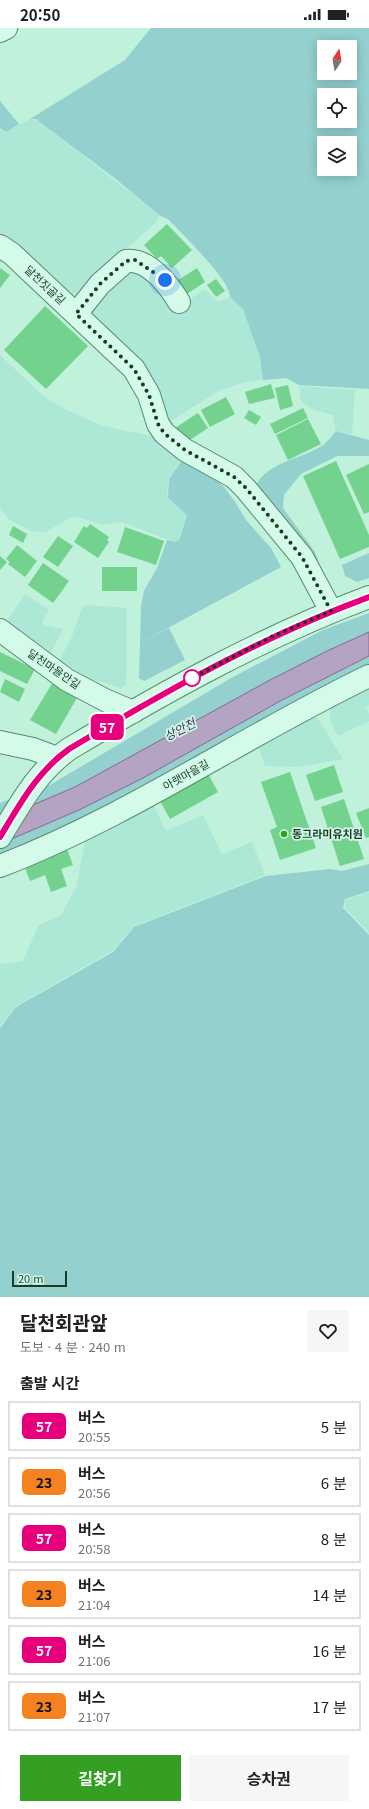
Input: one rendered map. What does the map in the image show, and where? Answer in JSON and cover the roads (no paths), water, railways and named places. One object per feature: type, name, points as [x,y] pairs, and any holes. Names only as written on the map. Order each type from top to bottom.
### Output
[{"type":"street","points":[[0,31],[6,28]]},
{"type":"street","name":"달천짓골길","points":[[0,246],[12,254],[134,369],[149,395],[158,424],[164,433],[185,450],[234,477],[246,488],[302,557],[331,611]]},
{"type":"street","points":[[76,314],[100,284],[126,261],[135,260],[160,276],[168,284],[179,302]]},
{"type":"street","points":[[0,837],[35,780],[57,758],[133,712],[247,649],[331,611],[369,597]]},
{"type":"street","name":"달천마을안길","points":[[0,630],[67,680],[107,701],[133,712]]},
{"type":"street","name":"아랫마을길","points":[[0,866],[51,844],[138,801],[316,703],[369,676]]},
{"type":"street","points":[[0,742],[33,750],[57,758]]},
{"type":"water","name":"상안천","points":[[369,632],[369,656],[282,700],[143,778],[79,810],[0,844],[0,819],[75,787],[270,680],[327,651]]},
{"type":"place","name":"동그라미유치원","points":[[284,834]]}]
